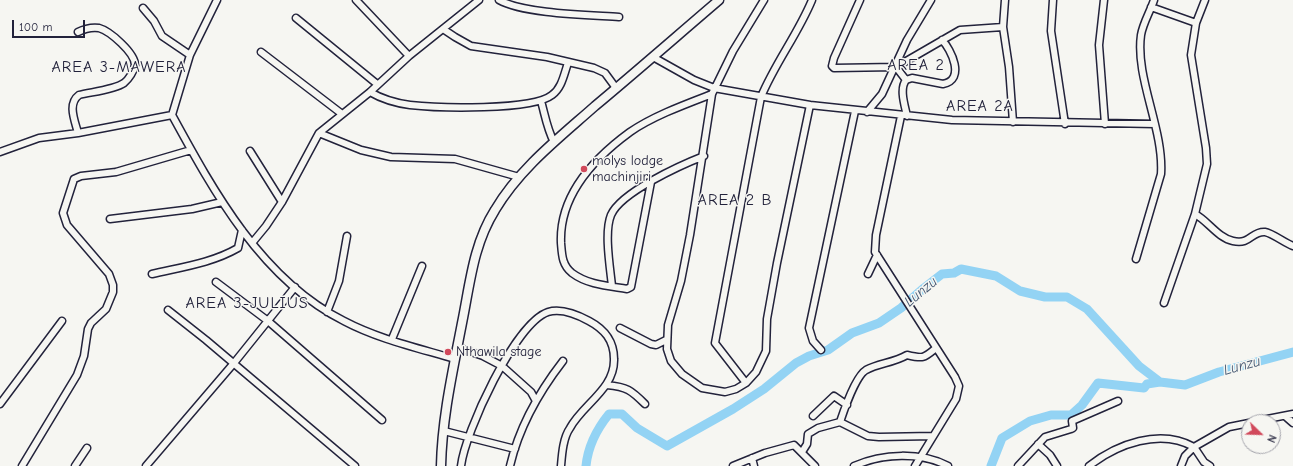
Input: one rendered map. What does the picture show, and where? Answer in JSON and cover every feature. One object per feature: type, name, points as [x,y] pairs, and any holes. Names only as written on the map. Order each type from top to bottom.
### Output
[{"type":"main road","points":[[441,466],[444,431],[455,358],[476,253],[486,226],[495,210],[518,176],[554,142],[719,0]]},
{"type":"street","points":[[217,0],[190,55],[172,115],[222,202],[266,260],[295,288],[327,312],[361,329],[455,358]]},
{"type":"street","points":[[356,0],[409,56]]},
{"type":"street","points":[[252,243],[266,226],[282,202],[319,133],[370,92],[409,56],[480,0]]},
{"type":"street","points":[[499,0],[522,8],[619,17]]},
{"type":"street","points":[[764,0],[733,50],[713,91],[704,156],[687,254],[668,324],[666,340],[671,361],[682,374],[702,388],[725,392],[736,390],[746,383],[756,372],[766,351],[767,319],[778,256],[810,105]]},
{"type":"street","points":[[746,383],[715,343],[761,97],[769,78],[799,29],[812,0]]},
{"type":"street","points":[[860,0],[832,66],[837,68],[894,67],[965,29],[1003,27]]},
{"type":"street","points":[[867,112],[878,100],[912,30],[931,0]]},
{"type":"street","points":[[1005,0],[1003,27],[1009,67],[1014,122]]},
{"type":"street","points":[[1053,0],[1051,31],[1065,124]]},
{"type":"street","points":[[1104,0],[1099,45],[1105,124]]},
{"type":"street","points":[[1136,259],[1161,174],[1161,161],[1155,124],[1143,73],[1141,51],[1142,30],[1154,0]]},
{"type":"street","points":[[1164,303],[1195,214],[1206,172],[1207,156],[1191,55],[1196,23],[1205,0]]},
{"type":"street","points":[[1151,7],[1196,23]]},
{"type":"street","points":[[143,8],[154,21],[162,36],[190,55]]},
{"type":"street","points":[[296,18],[377,84]]},
{"type":"street","points":[[78,32],[90,28],[97,28],[110,34],[119,40],[134,60],[135,65],[133,71],[123,83],[74,98],[72,108],[78,133]]},
{"type":"street","points":[[443,29],[454,38],[471,46],[547,57],[602,71],[616,88]]},
{"type":"street","points":[[914,466],[956,399],[959,386],[955,377],[874,248],[904,116],[903,86],[906,80],[912,78],[943,84],[951,80],[955,70],[952,55],[942,40]]},
{"type":"street","points":[[261,52],[342,114]]},
{"type":"street","points":[[653,56],[713,91],[810,105],[904,116],[1065,124],[1155,124]]},
{"type":"street","points":[[370,92],[381,98],[410,105],[456,107],[533,103],[551,96],[557,91],[563,80],[568,63]]},
{"type":"street","points":[[894,67],[906,80]]},
{"type":"street","points":[[651,182],[631,287],[627,288],[598,284],[581,279],[568,270],[563,260],[561,237],[569,199],[579,182],[594,163],[631,131],[713,91]]},
{"type":"street","points":[[541,101],[546,116],[547,128],[554,142]]},
{"type":"street","points":[[821,350],[813,341],[809,328],[855,111]]},
{"type":"street","points":[[0,152],[39,138],[78,133],[172,115]]},
{"type":"street","points":[[319,133],[361,150],[391,157],[455,159],[518,176]]},
{"type":"street","points":[[22,466],[77,375],[84,356],[88,329],[91,323],[106,309],[113,292],[113,285],[109,274],[67,225],[64,218],[63,213],[74,180],[81,176],[123,170],[191,150]]},
{"type":"street","points":[[250,151],[282,202]]},
{"type":"street","points":[[612,286],[609,237],[611,215],[625,200],[667,171],[704,156]]},
{"type":"street","points":[[110,219],[192,209],[222,202]]},
{"type":"street","points":[[1195,214],[1203,218],[1218,232],[1232,241],[1245,242],[1256,234],[1266,232],[1293,246]]},
{"type":"street","points":[[152,274],[207,262],[226,255],[238,248],[242,230]]},
{"type":"street","points":[[327,312],[338,287],[347,236]]},
{"type":"street","points":[[868,274],[877,255]]},
{"type":"street","points":[[392,339],[422,266]]},
{"type":"street","points":[[216,282],[268,321],[382,420]]},
{"type":"street","points":[[146,466],[234,364],[295,288]]},
{"type":"street","points":[[168,310],[355,466]]},
{"type":"street","points":[[461,466],[468,437],[502,366],[521,333],[548,312],[563,311],[584,318],[606,333],[613,348],[614,359],[607,385],[578,416],[569,429],[564,444],[561,466]]},
{"type":"street","points":[[0,404],[62,321]]},
{"type":"street","points":[[620,328],[651,344],[656,345],[666,340]]},
{"type":"street","points":[[457,347],[483,356],[502,366],[531,392],[536,401]]},
{"type":"street","points":[[840,422],[860,376],[867,370],[880,364],[896,362],[907,355],[919,358],[926,357],[936,348]]},
{"type":"street","points":[[510,466],[515,449],[536,401],[563,361]]},
{"type":"street","points":[[607,385],[632,390],[645,404]]},
{"type":"street","points":[[813,416],[834,396],[847,405]]},
{"type":"street","points":[[1018,466],[1046,437],[1072,428],[1072,422],[1076,419],[1097,412],[1118,401]]},
{"type":"street","points":[[1281,417],[1293,414]]},
{"type":"street","points":[[1285,416],[1293,423]]},
{"type":"street","points":[[802,452],[807,444],[808,434],[818,428],[840,422],[868,436],[934,436]]},
{"type":"street","points":[[1180,466],[1185,456],[1194,447],[1229,427],[1241,424]]},
{"type":"street","points":[[444,431],[515,449]]},
{"type":"street","points":[[1089,466],[1113,451],[1154,439],[1173,438],[1194,447],[1204,462],[1210,466]]},
{"type":"street","points":[[1038,444],[1050,455],[1057,466]]},
{"type":"street","points":[[733,466],[752,458],[794,445],[815,466]]},
{"type":"street","points":[[75,466],[87,448]]},
{"type":"street","points":[[854,466],[890,457],[920,456],[948,466]]},
{"type":"street","points":[[752,458],[754,466]]},
{"type":"waterway","name":"Lunzu","points":[[586,466],[593,438],[609,414],[622,414],[637,428],[667,446],[733,409],[764,389],[796,363],[809,356],[828,350],[852,333],[879,323],[901,308],[942,274],[954,273],[961,269],[996,276],[1020,291],[1045,297],[1067,297],[1087,309],[1139,366],[1160,382],[1185,385],[1219,372],[1293,352]]},
{"type":"waterway","points":[[991,466],[1002,438],[1030,421],[1051,415],[1071,415],[1082,405],[1098,383],[1144,388],[1147,384],[1160,382]]},
{"type":"place","name":"molys lodge machinjiri","points":[[584,169]]},
{"type":"place","name":"Nthawila stage","points":[[448,352]]},
{"type":"district","name":"AREA 2","points":[[916,65]]},
{"type":"district","name":"AREA 3-MAWERA","points":[[119,67]]},
{"type":"district","name":"AREA 2A","points":[[980,106]]},
{"type":"district","name":"AREA 2 B","points":[[735,200]]},
{"type":"district","name":"AREA 3-JULIUS","points":[[247,303]]}]
